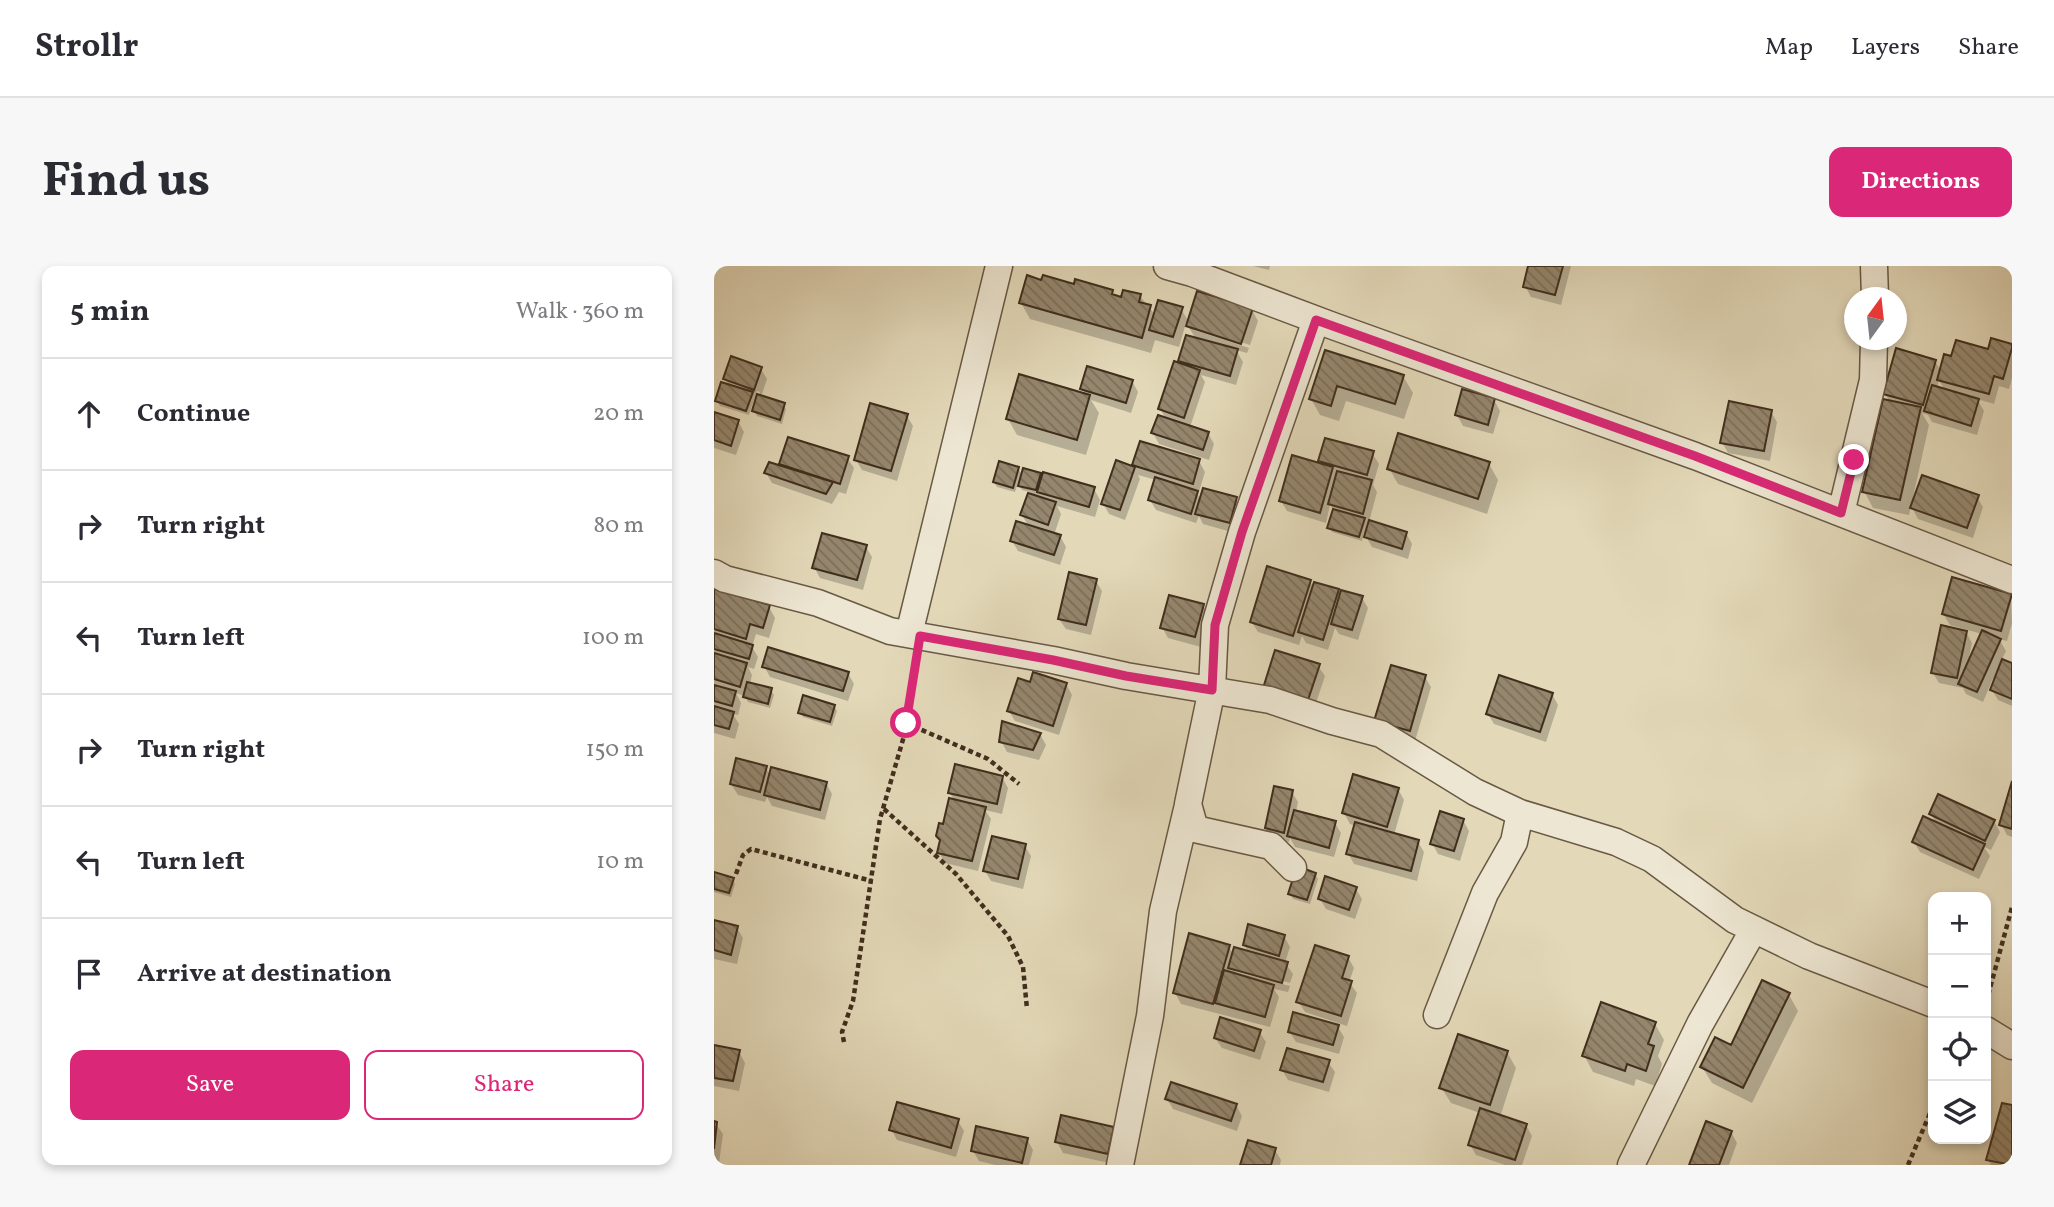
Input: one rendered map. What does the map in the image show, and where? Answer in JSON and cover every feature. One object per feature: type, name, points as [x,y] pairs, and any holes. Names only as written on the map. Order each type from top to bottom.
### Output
[{"type":"street","points":[[915,635],[999,266]]},
{"type":"street","points":[[1167,266],[1192,272],[1316,320],[1695,456],[2012,580]]},
{"type":"street","points":[[1874,266],[1875,287]]},
{"type":"street","points":[[1120,1165],[1150,1016],[1163,911],[1212,690],[1215,625],[1242,532],[1316,320]]},
{"type":"street","points":[[1841,513],[1873,380],[1874,350]]},
{"type":"street","points":[[714,573],[725,579],[818,603],[890,631],[1028,655],[1126,676],[1270,700],[1381,734],[1475,792],[1520,813],[1616,842],[1652,859],[1735,920],[1809,956],[1928,1002]]},
{"type":"street","points":[[1188,804],[1195,829],[1270,846],[1293,868]]},
{"type":"street","points":[[1437,1015],[1485,893],[1514,842],[1520,813]]},
{"type":"street","points":[[1631,1165],[1700,1024],[1754,929]]},
{"type":"street","points":[[1991,1033],[2012,1046]]},
{"type":"path","points":[[844,1042],[842,1032],[853,1001],[880,819],[906,723],[915,635]]},
{"type":"path","points":[[906,723],[988,759],[1019,784]]},
{"type":"path","points":[[884,809],[956,874],[1008,936],[1023,967],[1027,1009]]},
{"type":"path","points":[[736,874],[743,855],[751,849],[872,881]]},
{"type":"path","points":[[1991,985],[2012,907]]},
{"type":"path","points":[[1908,1165],[1928,1118]]},
{"type":"building","points":[[1528,266],[1563,266],[1555,295],[1523,287]]},
{"type":"building","points":[[1027,275],[1041,280],[1043,275],[1074,284],[1075,279],[1113,290],[1112,294],[1121,297],[1123,290],[1141,294],[1139,302],[1151,305],[1142,338],[1019,303]]},
{"type":"building","points":[[1197,291],[1253,308],[1241,344],[1186,326]]},
{"type":"building","points":[[1158,300],[1183,307],[1173,337],[1149,330]]},
{"type":"building","points":[[1186,335],[1238,349],[1230,376],[1178,361]]},
{"type":"building","points":[[1991,338],[2012,344],[2012,348],[2003,379],[1994,376],[1989,394],[1937,380],[1944,354],[1951,356],[1956,340],[1988,349]]},
{"type":"building","points":[[1325,350],[1404,375],[1395,404],[1337,386],[1331,406],[1309,399]]},
{"type":"building","points":[[1895,350],[1936,360],[1923,405],[1883,394]]},
{"type":"building","points":[[731,356],[762,367],[754,390],[723,379]]},
{"type":"building","points":[[1174,361],[1200,370],[1184,418],[1158,409]]},
{"type":"building","points":[[1087,366],[1133,380],[1126,403],[1080,389]]},
{"type":"building","points":[[1019,374],[1090,395],[1077,440],[1006,419]]},
{"type":"building","points":[[721,382],[753,392],[746,411],[715,401]]},
{"type":"building","points":[[1932,385],[1979,399],[1971,426],[1924,411]]},
{"type":"building","points":[[1462,389],[1495,398],[1488,425],[1455,415]]},
{"type":"building","points":[[757,394],[785,403],[780,420],[752,411]]},
{"type":"building","points":[[1883,399],[1921,407],[1900,500],[1862,492]]},
{"type":"building","points":[[1729,401],[1772,410],[1764,451],[1720,443]]},
{"type":"building","points":[[870,403],[908,414],[891,471],[854,460]]},
{"type":"building","points":[[714,412],[739,420],[731,446],[714,440]]},
{"type":"building","points":[[1158,415],[1209,432],[1203,450],[1151,433]]},
{"type":"building","points":[[1398,433],[1490,462],[1478,499],[1387,469]]},
{"type":"building","points":[[788,437],[849,456],[840,484],[779,464]]},
{"type":"building","points":[[1325,438],[1374,451],[1367,475],[1318,461]]},
{"type":"building","points":[[1140,441],[1200,459],[1193,484],[1132,465]]},
{"type":"building","points":[[1292,455],[1333,467],[1320,513],[1279,501]]},
{"type":"building","points":[[1116,460],[1135,467],[1120,510],[1101,504]]},
{"type":"building","points":[[999,461],[1019,467],[1013,488],[993,482]]},
{"type":"building","points":[[769,462],[833,482],[826,494],[764,473]]},
{"type":"building","points":[[1023,468],[1041,473],[1036,490],[1018,486]]},
{"type":"building","points":[[1337,471],[1372,480],[1363,514],[1328,504]]},
{"type":"building","points":[[1043,472],[1095,487],[1089,507],[1037,492]]},
{"type":"building","points":[[1922,475],[1979,495],[1967,528],[1910,508]]},
{"type":"building","points":[[1155,477],[1198,491],[1191,514],[1148,500]]},
{"type":"building","points":[[1203,488],[1237,497],[1230,523],[1195,514]]},
{"type":"building","points":[[1028,493],[1056,502],[1048,525],[1020,515]]},
{"type":"building","points":[[1333,509],[1365,518],[1359,537],[1327,528]]},
{"type":"building","points":[[1369,520],[1407,532],[1402,549],[1364,537]]},
{"type":"building","points":[[1016,521],[1061,535],[1054,555],[1010,541]]},
{"type":"building","points":[[822,533],[867,545],[857,580],[812,568]]},
{"type":"building","points":[[1267,566],[1311,580],[1293,636],[1250,622]]},
{"type":"building","points":[[1069,572],[1097,579],[1086,625],[1058,619]]},
{"type":"building","points":[[1952,577],[2012,594],[2001,631],[1942,614]]},
{"type":"building","points":[[1314,582],[1339,589],[1323,640],[1298,632]]},
{"type":"building","points":[[714,589],[770,605],[763,628],[750,624],[746,639],[714,629]]},
{"type":"building","points":[[1341,590],[1363,596],[1352,630],[1331,624]]},
{"type":"building","points":[[1169,595],[1204,604],[1195,637],[1160,628]]},
{"type":"building","points":[[1941,625],[1967,631],[1957,678],[1931,673]]},
{"type":"building","points":[[1982,630],[2001,639],[1977,692],[1958,684]]},
{"type":"building","points":[[714,633],[753,645],[749,659],[714,649]]},
{"type":"building","points":[[768,647],[849,672],[843,691],[762,667]]},
{"type":"building","points":[[1275,650],[1320,664],[1308,700],[1264,685]]},
{"type":"building","points":[[714,653],[747,663],[740,687],[714,679]]},
{"type":"building","points":[[2002,659],[2012,663],[2012,699],[1990,690]]},
{"type":"building","points":[[1391,665],[1426,675],[1410,731],[1374,721]]},
{"type":"building","points":[[1033,672],[1067,683],[1053,726],[1007,711],[1018,678],[1030,682]]},
{"type":"building","points":[[1499,675],[1553,693],[1540,732],[1486,714]]},
{"type":"building","points":[[747,682],[772,688],[768,704],[743,697]]},
{"type":"building","points":[[714,685],[736,691],[732,706],[714,701]]},
{"type":"building","points":[[803,695],[835,705],[830,722],[798,713]]},
{"type":"building","points":[[714,706],[734,712],[729,729],[714,725]]},
{"type":"building","points":[[1002,721],[1041,733],[1033,750],[999,742]]},
{"type":"building","points":[[736,758],[767,766],[760,792],[730,784]]},
{"type":"building","points":[[955,764],[1003,776],[997,804],[948,793]]},
{"type":"building","points":[[771,767],[827,782],[820,810],[764,795]]},
{"type":"building","points":[[1353,774],[1399,788],[1387,827],[1342,813]]},
{"type":"building","points":[[2012,781],[2012,829],[1999,825]]},
{"type":"building","points":[[1274,786],[1293,790],[1284,833],[1265,828]]},
{"type":"building","points":[[1938,794],[1995,820],[1985,841],[1929,814]]},
{"type":"building","points":[[949,798],[986,807],[972,861],[937,853],[940,840],[936,836],[939,823],[943,824]]},
{"type":"building","points":[[1294,810],[1336,821],[1329,848],[1287,836]]},
{"type":"building","points":[[1440,811],[1464,819],[1454,851],[1430,844]]},
{"type":"building","points":[[1923,816],[1985,844],[1973,870],[1912,842]]},
{"type":"building","points":[[1355,822],[1419,840],[1411,871],[1346,854]]},
{"type":"building","points":[[992,836],[1026,844],[1018,879],[983,871]]},
{"type":"building","points":[[1297,866],[1316,873],[1307,900],[1288,894]]},
{"type":"building","points":[[714,872],[734,878],[729,893],[714,889]]},
{"type":"building","points":[[1325,876],[1357,887],[1349,910],[1318,899]]},
{"type":"building","points":[[714,920],[738,926],[731,955],[714,950]]},
{"type":"building","points":[[1248,924],[1285,935],[1279,956],[1243,945]]},
{"type":"building","points":[[1189,933],[1230,945],[1213,1004],[1173,993]]},
{"type":"building","points":[[1315,945],[1349,956],[1342,978],[1352,981],[1341,1016],[1296,1002]]},
{"type":"building","points":[[1234,947],[1288,962],[1282,983],[1228,968]]},
{"type":"building","points":[[1224,970],[1274,985],[1265,1017],[1215,1003]]},
{"type":"building","points":[[1762,980],[1790,993],[1743,1088],[1700,1067],[1715,1037],[1731,1045]]},
{"type":"building","points":[[1601,1002],[1656,1022],[1648,1044],[1654,1046],[1646,1071],[1627,1064],[1625,1071],[1582,1056]]},
{"type":"building","points":[[1293,1012],[1339,1025],[1333,1045],[1288,1032]]},
{"type":"building","points":[[1220,1017],[1261,1030],[1254,1051],[1214,1038]]},
{"type":"building","points":[[1458,1034],[1508,1051],[1490,1105],[1439,1088]]},
{"type":"building","points":[[714,1045],[740,1050],[733,1081],[714,1078]]},
{"type":"building","points":[[1287,1048],[1330,1060],[1323,1082],[1280,1070]]},
{"type":"building","points":[[1171,1082],[1237,1104],[1231,1121],[1165,1099]]},
{"type":"building","points":[[897,1102],[959,1119],[951,1148],[889,1130]]},
{"type":"building","points":[[2002,1103],[2012,1105],[2012,1165],[1986,1160]]},
{"type":"building","points":[[1480,1108],[1527,1124],[1515,1160],[1468,1145]]},
{"type":"building","points":[[1061,1115],[1114,1127],[1108,1154],[1055,1142]]},
{"type":"building","points":[[714,1121],[717,1122],[714,1149]]},
{"type":"building","points":[[1706,1121],[1732,1131],[1719,1165],[1689,1165]]},
{"type":"building","points":[[976,1126],[1028,1138],[1022,1163],[971,1151]]},
{"type":"building","points":[[1248,1140],[1276,1148],[1271,1165],[1240,1165]]},
{"type":"route","points":[[906,723],[920,636],[1212,690],[1215,625],[1242,532],[1316,320],[1695,456],[1841,513],[1854,460]]}]
